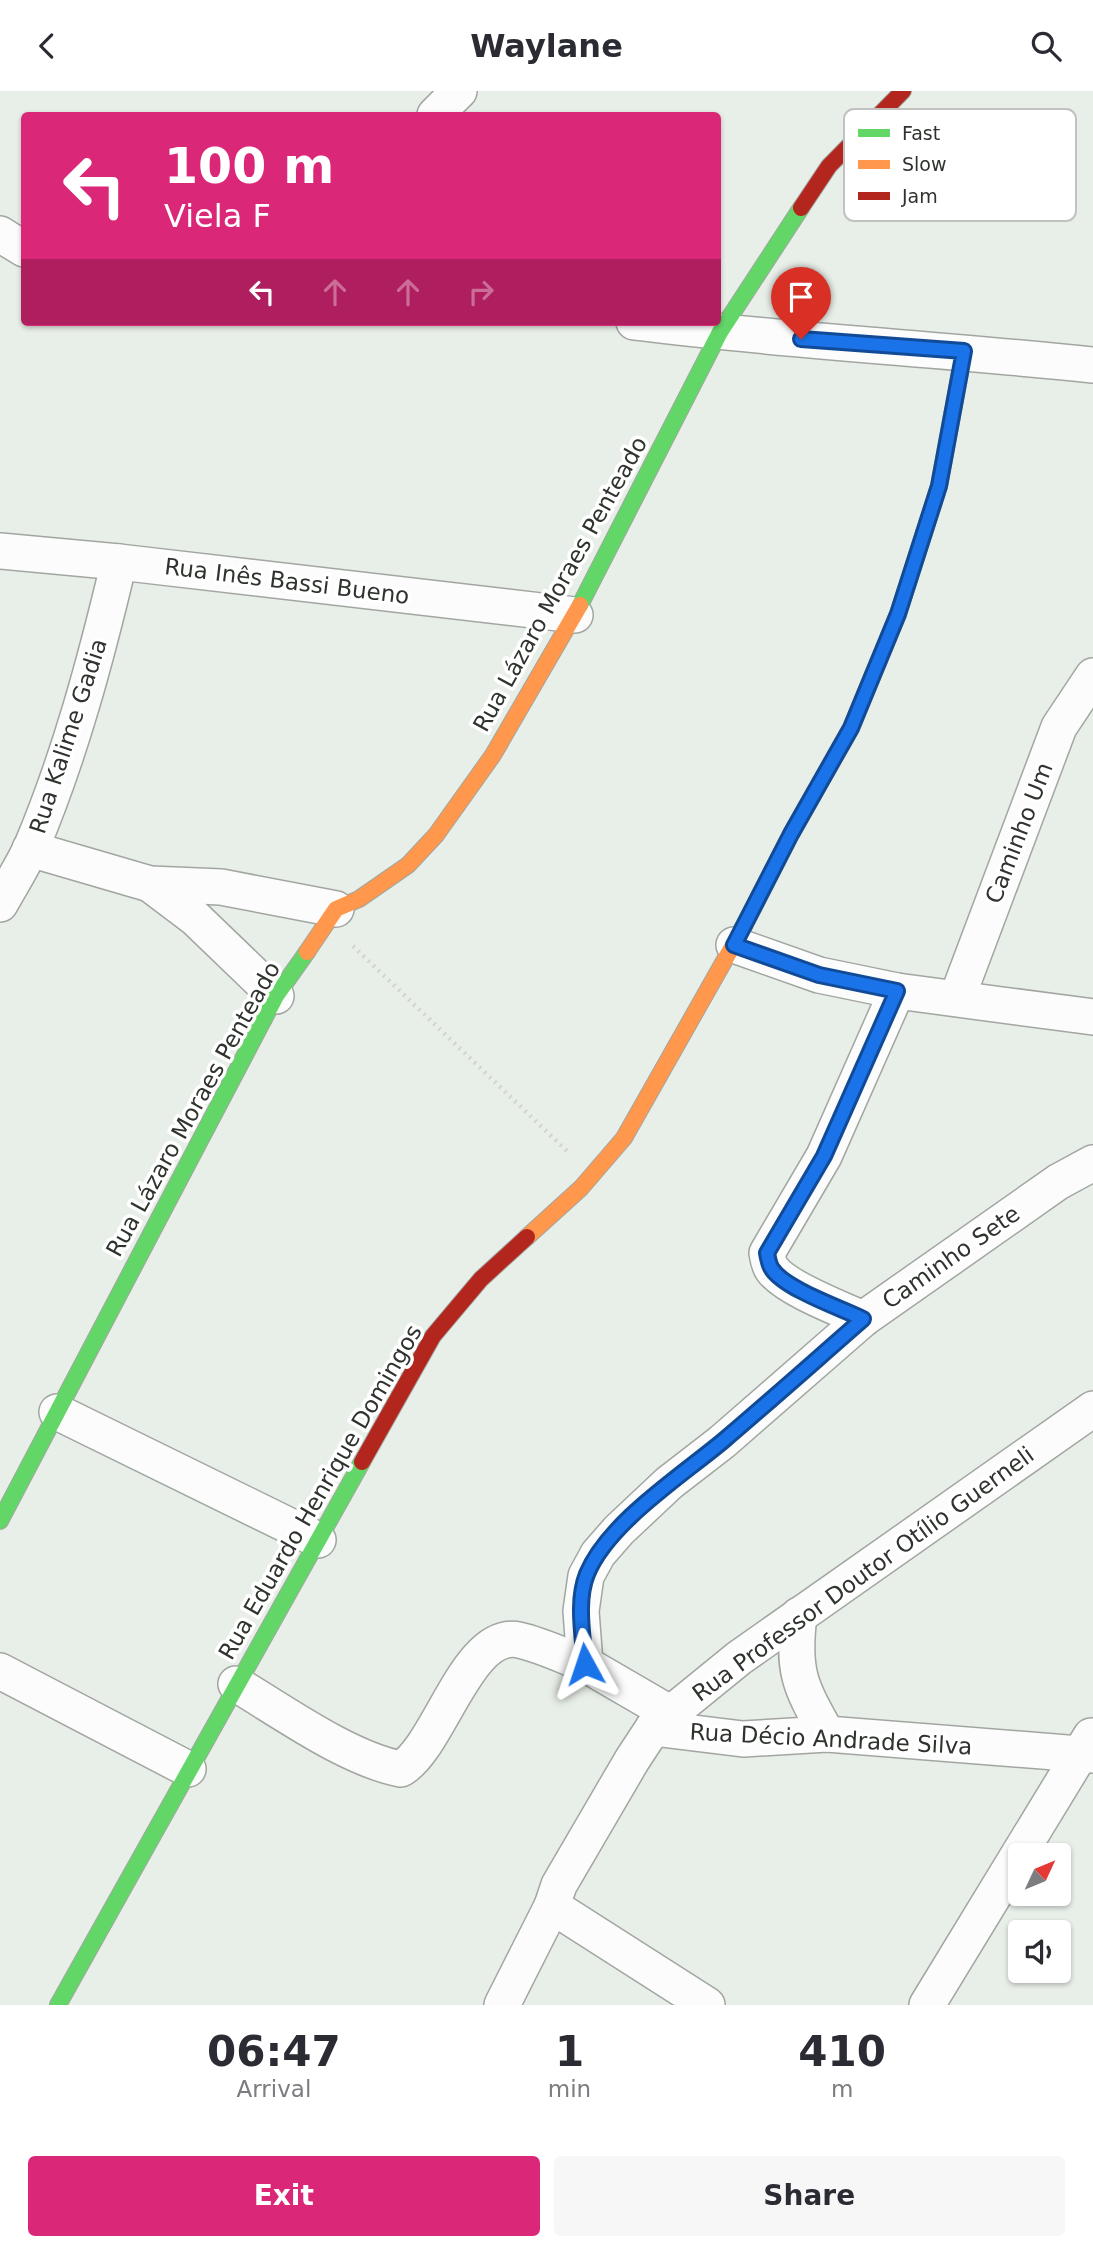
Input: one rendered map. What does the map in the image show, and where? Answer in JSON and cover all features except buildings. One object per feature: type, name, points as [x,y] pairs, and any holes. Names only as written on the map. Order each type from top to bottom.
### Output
[{"type":"street","points":[[438,112],[459,91]]},
{"type":"street","name":"Rua Lázaro Moraes Penteado","points":[[885,109],[903,91]]},
{"type":"street","name":"Rua Lázaro Moraes Penteado","points":[[0,1521],[276,996],[331,915],[408,865],[436,835],[493,755],[575,615],[720,333],[829,166],[844,151]]},
{"type":"street","points":[[0,234],[21,249]]},
{"type":"street","points":[[0,251],[21,251]]},
{"type":"street","points":[[665,326],[720,333],[964,351],[1093,365]]},
{"type":"street","name":"Rua Eduardo Henrique Domingos","points":[[58,2005],[433,1336],[481,1279],[592,1176],[624,1138],[734,945],[791,834],[851,728],[898,614],[939,486],[964,351]]},
{"type":"street","name":"Rua Inês Bassi Bueno","points":[[0,551],[119,562],[575,615]]},
{"type":"street","name":"Rua Kalime Gadia","points":[[0,904],[30,849],[93,669],[119,562]]},
{"type":"street","name":"Caminho Um","points":[[957,998],[1059,727],[1093,676]]},
{"type":"street","points":[[30,849],[150,884],[221,887],[331,915]]},
{"type":"street","points":[[150,884],[195,918],[276,996]]},
{"type":"street","points":[[734,945],[819,975],[897,991],[1093,1017]]},
{"type":"street","points":[[863,1319],[780,1278],[770,1267],[767,1253],[824,1156],[897,991]]},
{"type":"street","name":"Caminho Sete","points":[[585,1664],[581,1611],[586,1576],[598,1554],[619,1530],[669,1483],[722,1442],[863,1319],[1058,1182],[1093,1163]]},
{"type":"street","name":"Rua Professor Doutor Otílio Guerneli","points":[[502,2005],[566,1874],[632,1760],[662,1721],[739,1658],[1093,1409]]},
{"type":"street","points":[[57,1412],[318,1541]]},
{"type":"street","points":[[799,1615],[795,1649],[797,1668],[803,1692],[827,1734]]},
{"type":"street","points":[[236,1684],[377,1764],[401,1769],[412,1762],[421,1751],[461,1682],[482,1655],[498,1642],[517,1640],[585,1664],[662,1721]]},
{"type":"street","points":[[0,1671],[188,1769]]},
{"type":"street","name":"Rua Décio Andrade Silva","points":[[662,1721],[743,1739],[827,1734],[1089,1747]]},
{"type":"street","points":[[927,2005],[1089,1747]]},
{"type":"street","points":[[552,1906],[707,2005]]},
{"type":"path","points":[[331,915],[592,1176]]},
{"type":"traffic: fast","points":[[580,605],[720,332],[801,208]]},
{"type":"traffic: fast","points":[[744,926],[791,834],[851,728],[898,614],[939,486],[964,351]]},
{"type":"traffic: fast","points":[[0,1521],[276,996],[307,952]]},
{"type":"traffic: fast","points":[[58,2005],[362,1462]]},
{"type":"traffic: slow","points":[[307,952],[336,909],[359,899],[408,865],[436,835],[493,755],[580,605]]},
{"type":"traffic: slow","points":[[527,1237],[581,1188],[624,1138],[744,926]]},
{"type":"traffic: jam","points":[[885,109],[903,91]]},
{"type":"traffic: jam","points":[[801,208],[829,166],[844,151]]},
{"type":"traffic: jam","points":[[362,1462],[433,1336],[481,1279],[527,1237]]},
{"type":"route","points":[[585,1664],[581,1611],[586,1576],[598,1554],[619,1530],[669,1483],[722,1442],[863,1319],[780,1278],[770,1267],[767,1253],[824,1156],[897,991],[819,975],[734,945],[791,834],[851,728],[898,614],[939,486],[964,351],[801,339]]}]
